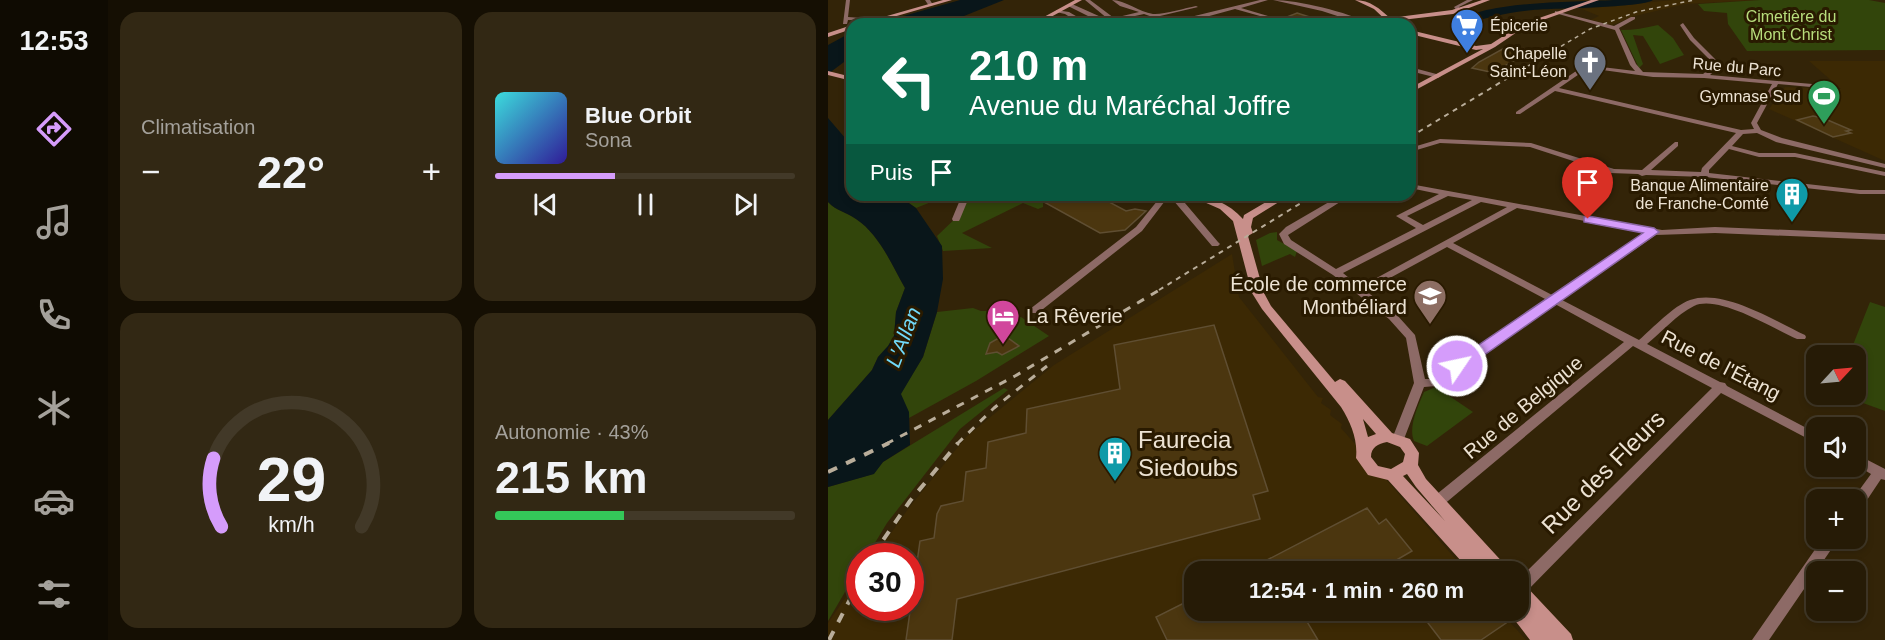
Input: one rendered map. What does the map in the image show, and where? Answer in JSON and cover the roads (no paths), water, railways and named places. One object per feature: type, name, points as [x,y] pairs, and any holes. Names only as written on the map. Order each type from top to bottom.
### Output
[{"type":"main road","points":[[880,18],[929,2],[949,0]]},
{"type":"main road","points":[[1045,18],[1079,0]]},
{"type":"main road","points":[[1358,0],[1376,8],[1386,18]]},
{"type":"main road","points":[[1406,18],[1459,10],[1487,0]]},
{"type":"main road","points":[[1416,88],[1479,50],[1493,46],[1524,25],[1595,0]]},
{"type":"main road","points":[[877,18],[893,15]]},
{"type":"main road","points":[[829,33],[846,24]]},
{"type":"main road","points":[[829,33],[846,27]]},
{"type":"main road","points":[[1416,35],[1479,50]]},
{"type":"main road","points":[[828,73],[846,78]]},
{"type":"main road","points":[[1209,201],[1232,212],[1241,228],[1258,293],[1266,307],[1346,404],[1357,421],[1364,448],[1363,458],[1368,468],[1380,474],[1393,475],[1410,465]]},
{"type":"main road","points":[[1274,201],[1248,217],[1246,227],[1266,292],[1275,308],[1393,438],[1410,448],[1412,453],[1410,465],[1421,483],[1491,561]]},
{"type":"main road","points":[[1232,212],[1255,211]]},
{"type":"main road","points":[[1364,448],[1373,440],[1393,438]]},
{"type":"main road","points":[[1393,475],[1472,561]]},
{"type":"main road","points":[[1529,602],[1564,640]]},
{"type":"main road","points":[[1526,621],[1542,640]]},
{"type":"street","points":[[846,24],[843,24],[848,0]]},
{"type":"street","points":[[1087,0],[1109,17]]},
{"type":"street","points":[[1114,0],[1159,18]]},
{"type":"street","points":[[1154,16],[1196,7],[1186,0]]},
{"type":"street","points":[[1193,18],[1266,0]]},
{"type":"street","points":[[1275,0],[1287,1],[1348,18]]},
{"type":"street","points":[[1459,10],[1456,7],[1471,0]]},
{"type":"street","points":[[1070,5],[1096,18],[1144,13]]},
{"type":"street","points":[[1236,8],[1265,16],[1262,18]]},
{"type":"street","points":[[1067,13],[1082,10]]},
{"type":"street","points":[[1058,11],[1075,18]]},
{"type":"street","points":[[1557,12],[1615,28],[1621,36],[1633,65],[1640,72]]},
{"type":"street","points":[[1615,28],[1633,18]]},
{"type":"street","points":[[1683,25],[1692,39],[1715,62],[1714,68],[1704,76]]},
{"type":"street","name":"Rue du Parc","points":[[1554,88],[1587,66],[1653,75],[1704,76],[1775,84],[1833,87]]},
{"type":"street","points":[[1416,70],[1434,75]]},
{"type":"street","points":[[1758,131],[1754,123],[1775,84]]},
{"type":"street","points":[[1518,113],[1554,88],[1741,132],[1758,131],[1779,140],[1885,166]]},
{"type":"street","points":[[1705,175],[1705,170],[1741,132]]},
{"type":"street","points":[[1416,148],[1440,141],[1531,145],[1613,171],[1705,175],[1860,192],[1885,192]]},
{"type":"street","points":[[1642,174],[1676,144]]},
{"type":"street","points":[[1728,147],[1760,155],[1795,156],[1885,174]]},
{"type":"street","points":[[1416,187],[1654,232],[1715,230],[1885,237]]},
{"type":"street","points":[[1424,229],[1400,216],[1447,193]]},
{"type":"street","points":[[1336,273],[1480,199]]},
{"type":"street","points":[[956,219],[964,201]]},
{"type":"street","points":[[1034,311],[1139,229],[1163,201]]},
{"type":"street","points":[[1179,201],[1215,244]]},
{"type":"street","points":[[1337,201],[1283,234],[1287,242],[1336,273],[1393,317],[1411,337],[1420,383],[1393,438]]},
{"type":"street","points":[[1359,291],[1515,206]]},
{"type":"street","points":[[1420,383],[1432,383],[1438,380],[1654,232]]},
{"type":"street","name":"Rue de l'Étang","points":[[1446,243],[1806,433]]},
{"type":"street","name":"Rue de l'Étang","points":[[1636,343],[1693,302],[1707,299],[1722,302],[1802,337]]},
{"type":"street","name":"Rue de Belgique","points":[[1437,502],[1636,343]]},
{"type":"street","name":"Rue des Fleurs","points":[[1529,579],[1721,386]]},
{"type":"street","points":[[1866,464],[1882,473],[1866,493]]},
{"type":"street","points":[[1760,640],[1824,549]]},
{"type":"water","points":[[960,0],[1004,0],[959,18],[896,18]]},
{"type":"water","points":[[846,35],[846,60],[828,74],[828,45]]},
{"type":"water","name":"L'Allan","points":[[828,118],[846,139],[846,201],[906,201],[916,208],[942,246],[943,279],[937,312],[923,357],[901,394],[909,412],[910,445],[883,462],[874,474],[828,487],[828,420],[872,370],[878,357],[894,336],[896,312],[905,288],[872,233],[856,219],[828,202]]},
{"type":"waterway","points":[[1464,21],[1486,14],[1532,7],[1649,0]]},
{"type":"railway","points":[[1513,75],[1590,29],[1636,12],[1694,0]]},
{"type":"railway","points":[[1416,133],[1516,73]]},
{"type":"railway","points":[[1159,290],[1304,201]]},
{"type":"railway","points":[[886,444],[1015,376],[1161,289]]},
{"type":"railway","points":[[958,443],[994,408],[1047,366]]},
{"type":"railway","points":[[828,472],[889,443]]},
{"type":"railway","points":[[881,543],[910,501],[958,443]]},
{"type":"railway","points":[[829,640],[846,607]]},
{"type":"place","name":"Épicerie","points":[[1467,54]]},
{"type":"place","name":"Chapelle Saint-Léon","points":[[1590,91]]},
{"type":"place","name":"Gymnase Sud","points":[[1824,125]]},
{"type":"place","name":"Banque Alimentaire de Franche-Comté","points":[[1792,223]]},
{"type":"place","name":"École de commerce Montbéliard","points":[[1430,325]]},
{"type":"place","name":"La Rêverie","points":[[1003,345]]},
{"type":"place","name":"Faurecia Siedoubs","points":[[1115,482]]},
{"type":"park label","name":"Cimetière du Mont Christ","points":[[1791,25]]}]
